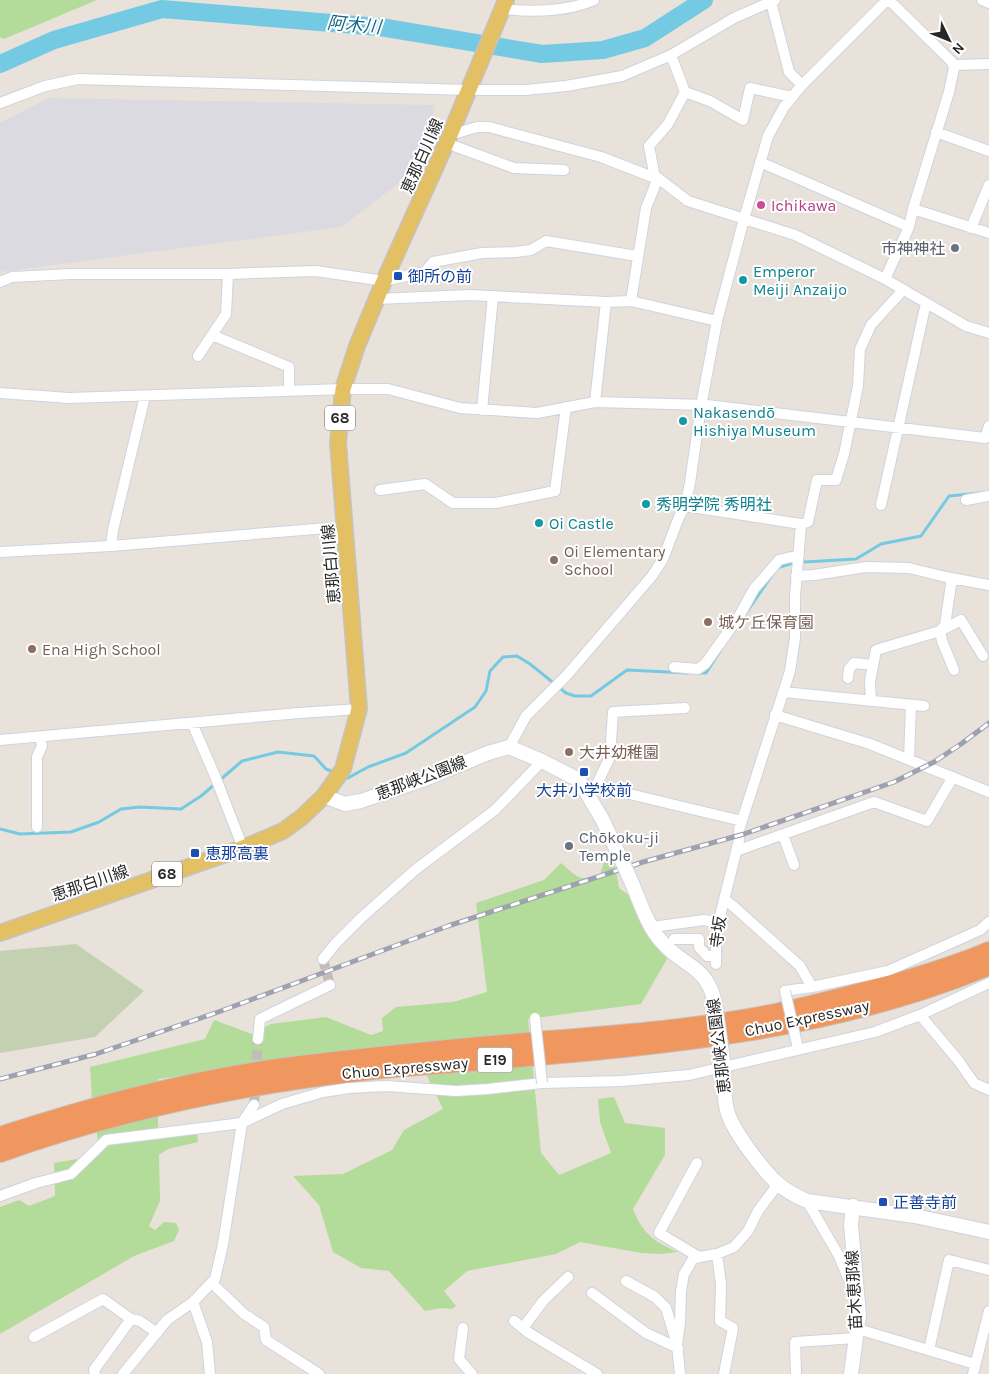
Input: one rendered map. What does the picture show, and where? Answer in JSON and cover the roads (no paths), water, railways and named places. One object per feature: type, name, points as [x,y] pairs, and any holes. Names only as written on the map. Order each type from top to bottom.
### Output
[{"type":"highway","name":"Chuo Expressway","points":[[0,1136],[58,1117],[143,1095],[297,1065],[408,1053],[625,1034],[773,1013],[844,997],[912,978],[989,951]]},
{"type":"highway","name":"Chuo Expressway","points":[[0,1153],[51,1135],[146,1109],[298,1079],[701,1040],[848,1011],[917,992],[989,966]]},
{"type":"highway","points":[[0,1160],[51,1135]]},
{"type":"main road","name":"恵那白川線","points":[[0,933],[243,848],[283,831],[302,817],[324,796],[339,775],[359,709],[338,443],[342,389],[357,346],[384,281],[470,90],[505,4]]},
{"type":"main road","name":"恵那峡公園線","points":[[324,796],[345,804],[360,801],[425,779],[488,753],[509,747],[542,761],[578,780],[602,819],[652,927],[666,946],[696,968],[713,992],[723,1064],[725,1099],[730,1118],[759,1163],[778,1184],[792,1194],[807,1201],[915,1216],[989,1232]]},
{"type":"main road","name":"苗木恵那線","points":[[851,1374],[859,1315],[851,1226],[852,1206]]},
{"type":"street","points":[[505,4],[522,11],[548,10],[584,5],[594,0]]},
{"type":"street","points":[[509,747],[526,716],[566,675],[652,576],[663,559],[678,516],[685,506],[717,321],[760,162],[768,136],[776,119],[802,86],[888,0],[954,65],[989,64]]},
{"type":"street","points":[[982,0],[989,3]]},
{"type":"street","points":[[0,103],[45,86],[78,79],[470,90],[525,90],[583,83],[622,76],[671,55],[734,18],[773,1],[789,72],[802,86]]},
{"type":"street","points":[[671,55],[685,92],[710,102],[743,120],[750,88],[792,97]]},
{"type":"street","points":[[886,279],[909,227],[913,208],[949,92],[954,65]]},
{"type":"street","points":[[631,302],[646,208],[656,178],[649,146],[668,124],[685,92]]},
{"type":"street","points":[[448,139],[477,128],[489,126],[601,157],[656,178],[688,200],[795,235],[886,279],[966,326],[989,333]]},
{"type":"street","points":[[936,132],[989,151]]},
{"type":"street","points":[[448,139],[514,168],[564,170]]},
{"type":"street","points":[[760,162],[909,227]]},
{"type":"street","points":[[971,228],[989,184]]},
{"type":"street","points":[[913,208],[989,233]]},
{"type":"street","points":[[0,282],[12,277],[71,274],[228,274],[316,271],[384,281],[425,272],[433,262],[482,253],[531,250],[546,241],[637,256]]},
{"type":"street","points":[[198,356],[226,314],[228,274]]},
{"type":"street","points":[[685,506],[800,524],[808,522],[817,480],[836,480],[844,454],[858,386],[860,349],[871,325],[903,290]]},
{"type":"street","points":[[378,299],[470,295],[631,302],[717,321]]},
{"type":"street","points":[[482,410],[493,296]]},
{"type":"street","points":[[595,402],[606,302]]},
{"type":"street","points":[[881,505],[926,303]]},
{"type":"street","points":[[212,335],[289,367],[289,391]]},
{"type":"street","points":[[0,393],[69,398],[388,389],[460,408],[482,410],[537,413],[595,402],[701,406],[987,438],[989,426]]},
{"type":"street","points":[[111,546],[113,530],[145,396]]},
{"type":"street","points":[[380,490],[425,484],[453,503],[496,503],[555,491],[566,407]]},
{"type":"street","points":[[966,500],[989,496]]},
{"type":"street","name":"寺坂","points":[[674,939],[699,939],[699,947],[707,956],[715,960],[718,923],[742,821],[793,658],[800,524]]},
{"type":"street","points":[[0,552],[111,546],[327,528],[330,537],[339,537]]},
{"type":"street","points":[[674,667],[698,669],[705,664],[738,618],[754,589],[779,560],[799,555]]},
{"type":"street","points":[[796,576],[866,567],[909,568],[989,585]]},
{"type":"street","points":[[952,578],[945,624],[940,631],[954,670]]},
{"type":"street","points":[[871,701],[870,681],[876,650],[940,631],[961,620],[984,656]]},
{"type":"street","points":[[848,678],[849,669],[854,663],[873,665]]},
{"type":"street","points":[[783,692],[924,706]]},
{"type":"street","points":[[908,759],[911,705]]},
{"type":"street","points":[[596,786],[610,757],[614,712],[685,708]]},
{"type":"street","points":[[0,740],[359,709]]},
{"type":"street","points":[[775,715],[870,744],[989,792]]},
{"type":"street","points":[[192,723],[216,776],[243,848]]},
{"type":"street","points":[[37,827],[38,757],[42,746],[40,737]]},
{"type":"street","points":[[323,959],[361,918],[415,870],[495,810],[542,761]]},
{"type":"street","points":[[736,851],[874,802],[927,822],[954,778]]},
{"type":"street","points":[[582,786],[596,786],[742,821]]},
{"type":"street","points":[[783,835],[794,865]]},
{"type":"street","points":[[724,899],[800,966],[812,987]]},
{"type":"street","points":[[652,927],[704,920],[718,923]]},
{"type":"street","points":[[798,1046],[785,991],[888,971],[980,930],[989,922]]},
{"type":"street","points":[[0,1196],[36,1183],[71,1174],[106,1140],[242,1124],[282,1104],[323,1092],[349,1088],[386,1086],[456,1091],[488,1090],[542,1083],[622,1081],[689,1075],[723,1064],[798,1046],[875,1032],[920,1015],[989,983]]},
{"type":"street","points":[[258,1038],[260,1019],[330,985]]},
{"type":"street","points":[[920,1015],[958,1060],[974,1083],[989,1090]]},
{"type":"street","points":[[535,1018],[542,1083]]},
{"type":"street","points":[[124,1374],[167,1320],[193,1302],[215,1279],[223,1244],[242,1124],[254,1105]]},
{"type":"street","points":[[697,1163],[660,1232],[699,1257]]},
{"type":"street","points":[[680,1374],[678,1348],[680,1291],[684,1274],[693,1259],[716,1254],[734,1247],[748,1231],[758,1211],[778,1184]]},
{"type":"street","points":[[807,1201],[839,1256],[848,1278],[856,1290]]},
{"type":"street","points":[[716,1254],[721,1284],[720,1321],[733,1328],[724,1374]]},
{"type":"street","points":[[929,1350],[950,1260],[989,1270]]},
{"type":"street","points":[[523,1328],[543,1301],[568,1277]]},
{"type":"street","points":[[626,1282],[655,1297],[666,1308],[678,1348]]},
{"type":"street","points":[[218,1288],[244,1314],[264,1327],[266,1340],[319,1374]]},
{"type":"street","points":[[592,1293],[646,1333],[678,1348]]},
{"type":"street","points":[[34,1337],[104,1300],[131,1319],[140,1321],[157,1333]]},
{"type":"street","points":[[193,1302],[207,1342],[210,1374]]},
{"type":"street","points":[[796,1374],[795,1342],[857,1334],[929,1350],[974,1369],[989,1311]]},
{"type":"street","points":[[94,1374],[94,1370],[131,1319]]},
{"type":"street","points":[[514,1322],[597,1374]]},
{"type":"street","points":[[463,1328],[459,1360],[472,1374]]},
{"type":"waterway","name":"阿木川","points":[[0,64],[54,40],[162,9],[380,27],[542,54],[603,50],[645,38],[704,0]]},
{"type":"waterway","points":[[744,616],[777,568],[804,562],[856,559],[881,544],[921,536],[949,496],[980,493]]},
{"type":"waterway","points":[[697,673],[706,673],[722,648]]},
{"type":"waterway","points":[[344,777],[348,778],[368,767],[406,753],[475,707],[486,691],[490,671],[503,657],[517,656],[566,693],[575,696],[591,696],[627,670],[688,673]]},
{"type":"waterway","points":[[220,780],[242,761],[278,752],[314,756],[326,769],[336,773]]},
{"type":"waterway","points":[[0,829],[20,834],[71,832],[99,822],[121,809],[140,807],[181,809],[215,784]]},
{"type":"tunnel","points":[[323,959],[330,985]]},
{"type":"tunnel","points":[[254,1105],[258,1039]]},
{"type":"railway","points":[[0,1079],[96,1054],[221,1011],[448,926],[643,862],[744,834],[894,782],[934,762],[989,723]]},
{"type":"place","name":"Ichikawa","points":[[761,205]]},
{"type":"place","name":"市神神社","points":[[955,248]]},
{"type":"place","name":"御所の前","points":[[398,276]]},
{"type":"place","name":"Emperor Meiji Anzaijo","points":[[743,280]]},
{"type":"place","name":"Nakasendō Hishiya Museum","points":[[683,421]]},
{"type":"place","name":"秀明学院 秀明社","points":[[646,504]]},
{"type":"place","name":"Oi Castle","points":[[539,523]]},
{"type":"place","name":"Oi Elementary School","points":[[554,560]]},
{"type":"place","name":"城ケ丘保育園","points":[[708,622]]},
{"type":"place","name":"Ena High School","points":[[32,649]]},
{"type":"place","name":"大井幼稚園","points":[[569,752]]},
{"type":"place","name":"大井小学校前","points":[[584,772]]},
{"type":"place","name":"Chōkoku-ji Temple","points":[[569,846]]},
{"type":"place","name":"恵那高裏","points":[[195,853]]},
{"type":"place","name":"正善寺前","points":[[883,1202]]}]
